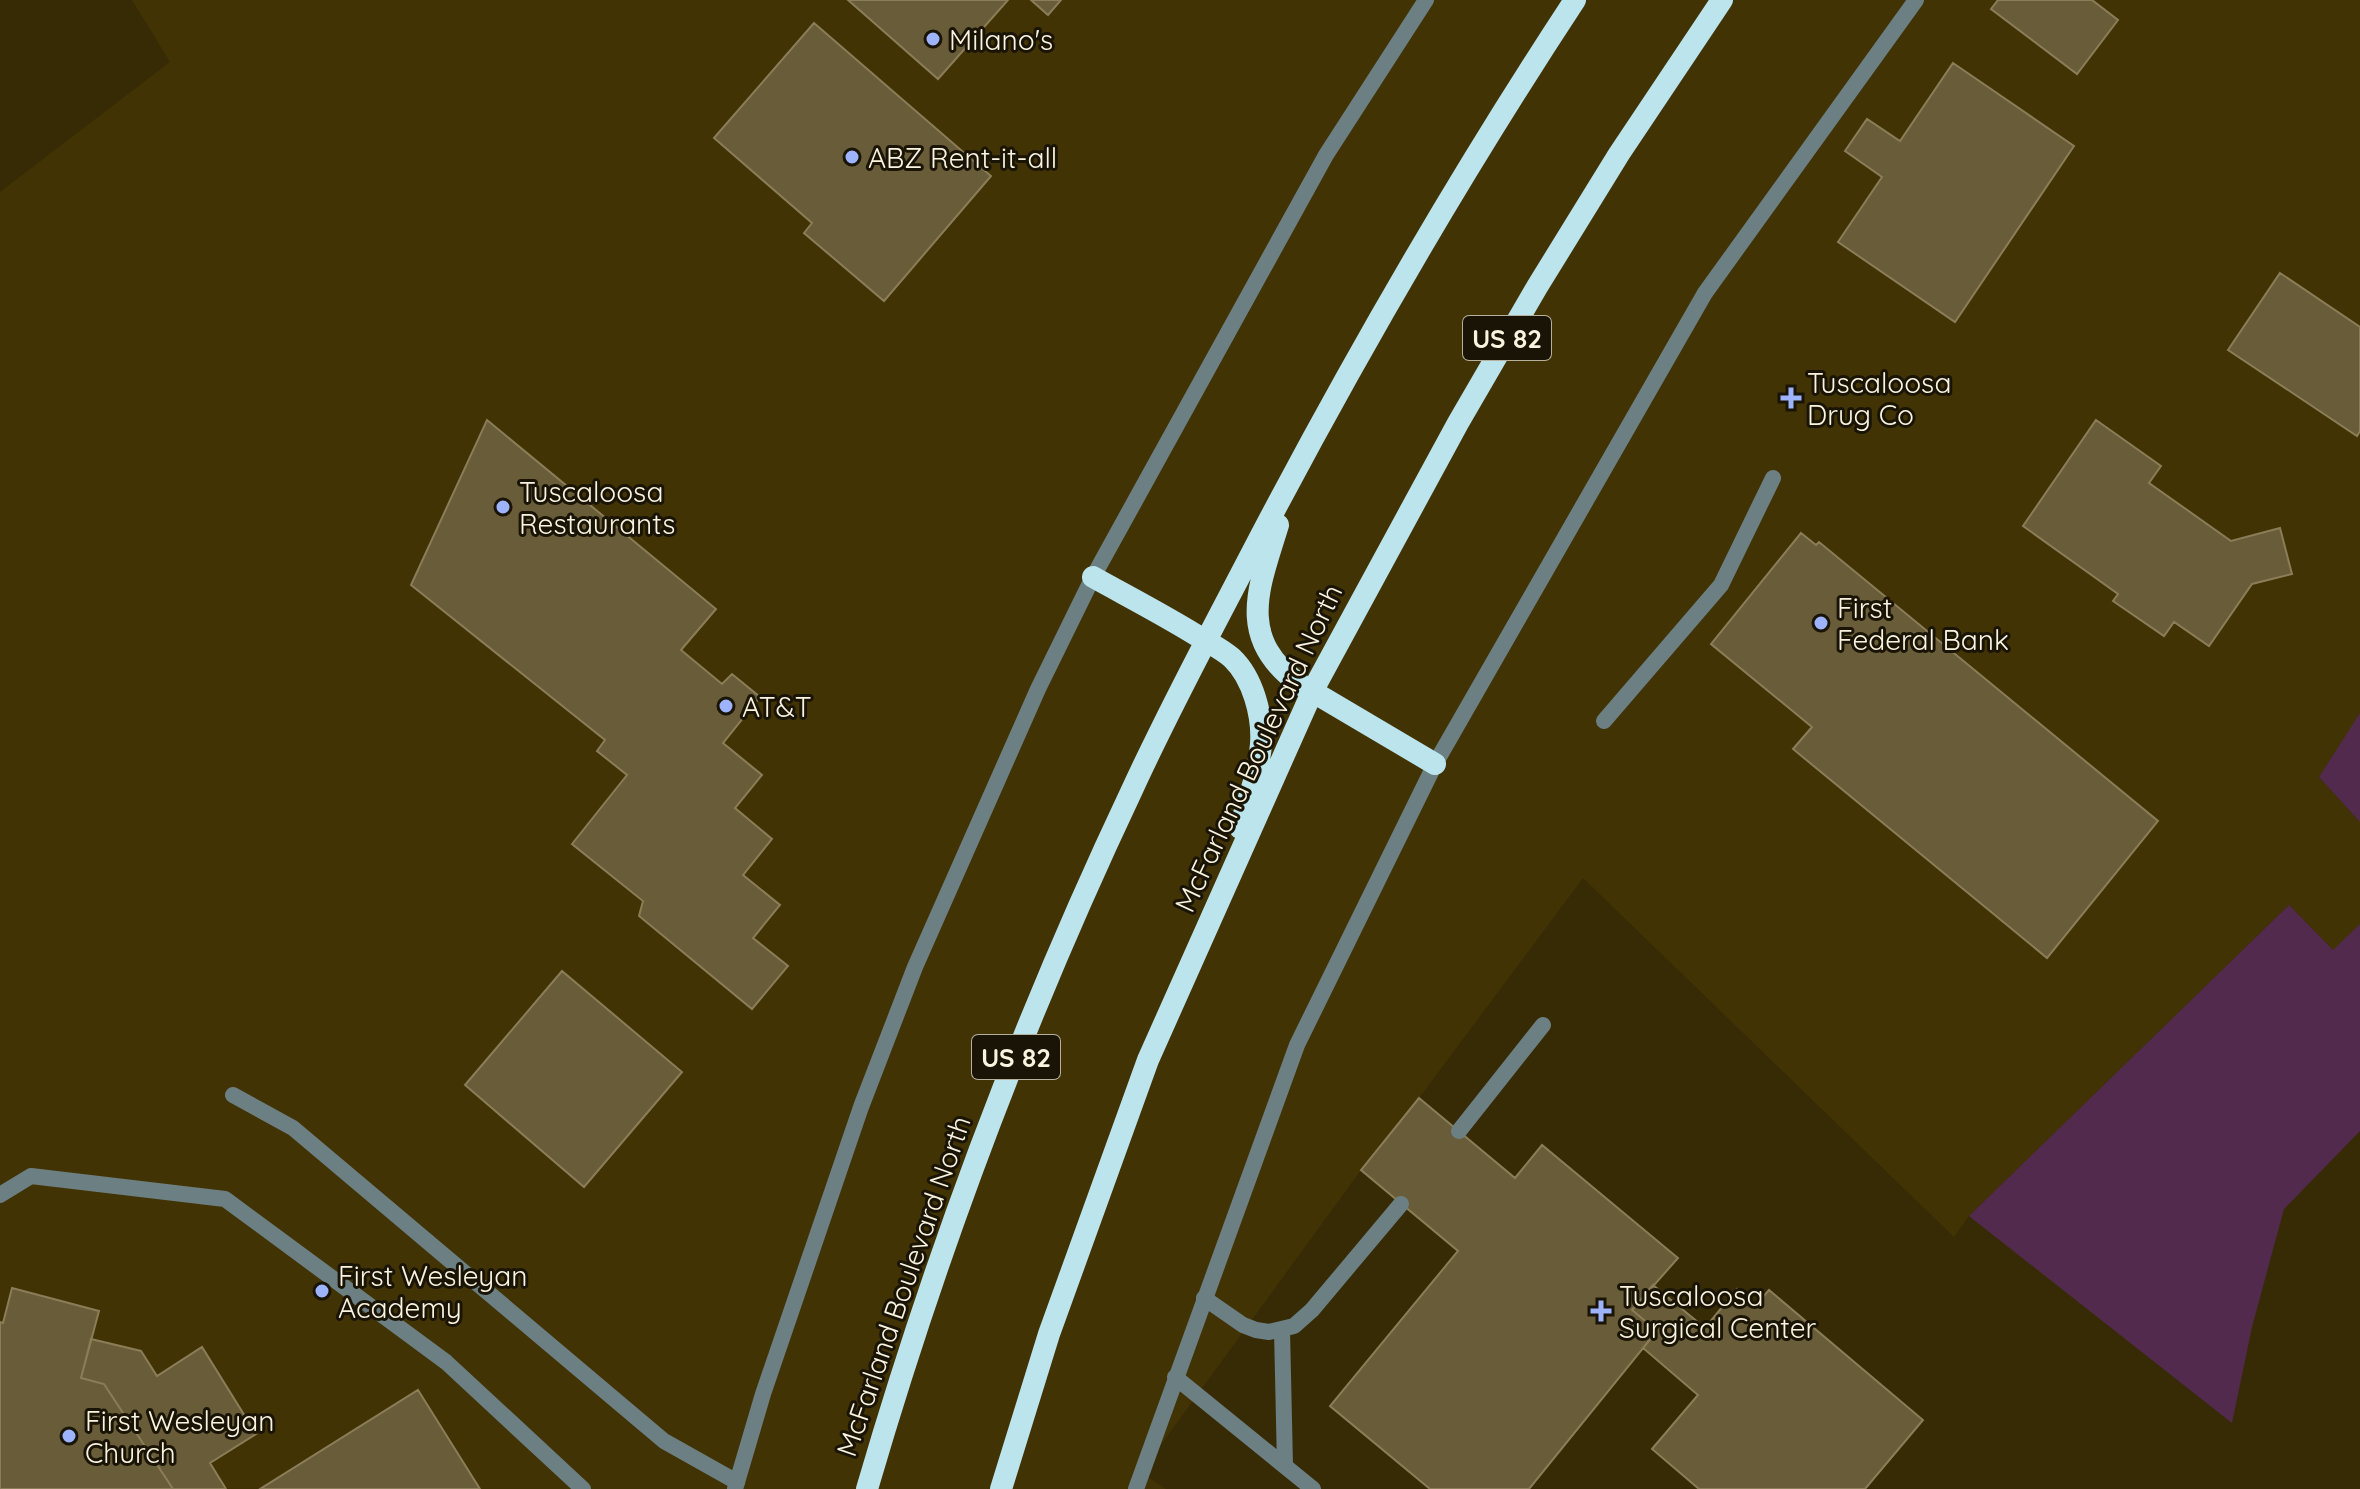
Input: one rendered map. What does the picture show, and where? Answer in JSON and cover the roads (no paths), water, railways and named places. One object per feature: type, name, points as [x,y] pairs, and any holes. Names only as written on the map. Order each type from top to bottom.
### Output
[{"type":"highway","name":"McFarland Boulevard North","points":[[867,1489],[945,1243],[1002,1089],[1108,842],[1206,641],[1295,471],[1422,242],[1575,0]]},
{"type":"highway","name":"McFarland Boulevard North","points":[[1001,1489],[1049,1334],[1148,1060],[1313,690],[1450,437],[1537,287],[1619,154],[1722,0]]},
{"type":"highway","points":[[1295,471],[1257,593],[1256,615],[1261,637],[1271,657],[1286,673],[1435,764]]},
{"type":"highway","points":[[1093,577],[1170,618],[1232,659],[1253,693],[1261,742],[1258,766],[1227,880]]},
{"type":"street","points":[[233,1095],[293,1128],[664,1441],[736,1486],[811,1250],[910,980],[1038,689],[1093,577],[1326,155],[1426,0]]},
{"type":"street","points":[[1136,1489],[1297,1045],[1435,764],[1705,293],[1916,0]]},
{"type":"street","points":[[1604,721],[1721,585],[1773,478]]},
{"type":"street","points":[[1459,1131],[1543,1025]]},
{"type":"street","points":[[0,1195],[31,1176],[225,1199],[446,1362],[583,1489]]},
{"type":"street","points":[[1204,1298],[1243,1325],[1269,1332],[1282,1330],[1304,1319],[1401,1204]]},
{"type":"street","points":[[1282,1330],[1285,1466]]},
{"type":"street","points":[[1175,1377],[1313,1489]]},
{"type":"place","name":"Milano's","points":[[933,39]]},
{"type":"place","name":"ABZ Rent-it-all","points":[[852,157]]},
{"type":"place","name":"Tuscaloosa Drug Co","points":[[1791,398]]},
{"type":"place","name":"Tuscaloosa Restaurants","points":[[503,507]]},
{"type":"place","name":"First Federal Bank","points":[[1821,623]]},
{"type":"place","name":"AT&T","points":[[726,706]]},
{"type":"place","name":"First Wesleyan Academy","points":[[322,1291]]},
{"type":"place","name":"Tuscaloosa Surgical Center","points":[[1601,1311]]},
{"type":"place","name":"First Wesleyan Church","points":[[69,1436]]}]
